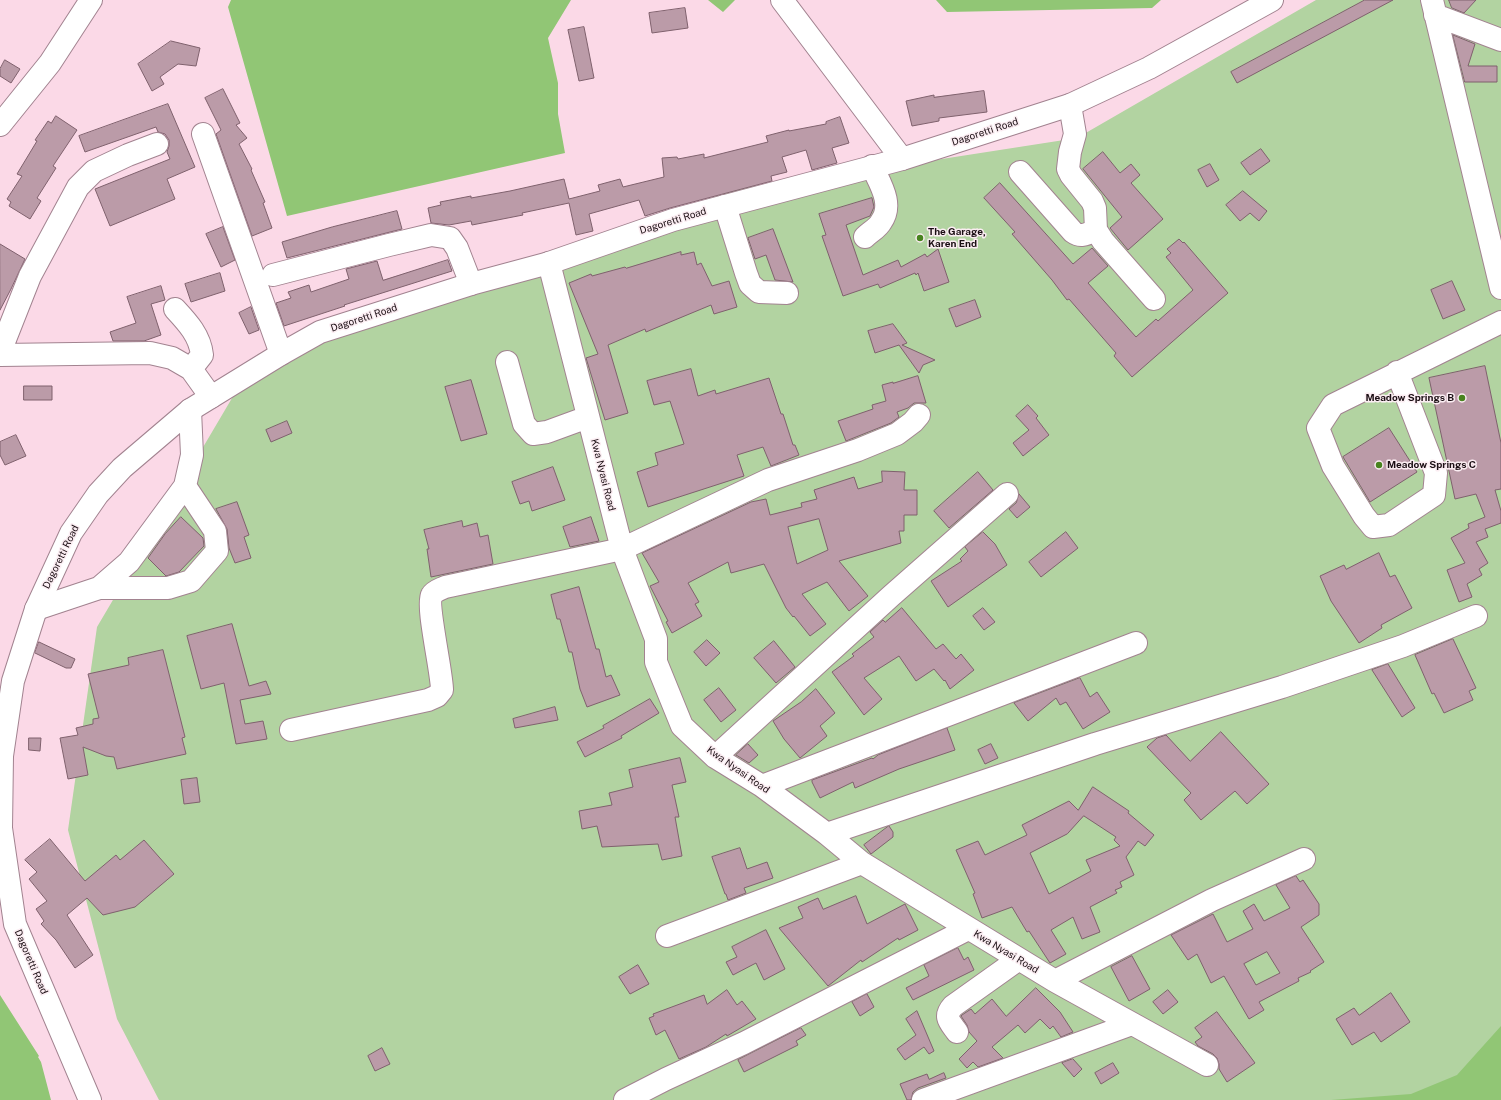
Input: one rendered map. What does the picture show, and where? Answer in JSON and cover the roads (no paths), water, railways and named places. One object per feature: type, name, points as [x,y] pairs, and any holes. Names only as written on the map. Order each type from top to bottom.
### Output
[{"type":"street","points":[[0,125],[50,63],[91,0]]},
{"type":"street","points":[[782,0],[902,159]]},
{"type":"street","name":"Dagoretti Road","points":[[90,1100],[7,918],[1,828],[2,756],[13,681],[36,610],[71,533],[98,494],[122,468],[190,410],[281,354],[320,332],[472,284],[549,263],[673,220],[902,159],[1070,105],[1149,68],[1272,0]]},
{"type":"street","points":[[1433,7],[1501,40]]},
{"type":"street","points":[[1433,7],[1501,288]]},
{"type":"street","points":[[1070,105],[1075,134],[1070,152],[1068,169],[1092,201],[1095,208],[1096,230],[1103,241],[1154,299]]},
{"type":"street","points":[[202,134],[281,354]]},
{"type":"street","points":[[0,352],[30,276],[78,187],[94,171],[128,155],[157,144]]},
{"type":"street","points":[[865,237],[881,223],[887,207],[886,198],[872,166]]},
{"type":"street","points":[[1020,172],[1078,236],[1084,236],[1096,230]]},
{"type":"street","points":[[725,206],[734,240],[750,284],[759,292],[786,293]]},
{"type":"street","points":[[273,276],[389,244],[431,235],[450,238],[457,248],[472,284]]},
{"type":"street","name":"Kwa Nyasi Road","points":[[549,263],[622,549],[656,639],[656,662],[682,726],[715,757],[762,786],[828,834],[862,863],[1055,981],[1207,1065]]},
{"type":"street","points":[[175,309],[190,325],[198,337],[202,356],[191,369]]},
{"type":"street","points":[[1397,372],[1436,474],[1434,495],[1389,525],[1373,527],[1364,516],[1333,466],[1318,428],[1334,405],[1397,372],[1501,322]]},
{"type":"street","points":[[0,355],[150,353],[172,358],[191,369],[211,397]]},
{"type":"street","points":[[507,362],[524,424],[533,434],[547,432],[588,417]]},
{"type":"street","points":[[99,588],[129,562],[184,486],[192,454],[190,410]]},
{"type":"street","points":[[291,730],[428,700],[436,696],[442,690],[442,678],[430,608],[432,596],[437,591],[445,587],[622,549],[768,480],[858,450],[897,434],[913,422],[919,415]]},
{"type":"street","points":[[36,610],[99,588],[168,588],[191,581],[217,551],[215,531],[184,486]]},
{"type":"street","points":[[715,757],[891,596],[1007,494]]},
{"type":"street","points":[[828,834],[1095,744],[1282,688],[1403,646],[1476,616]]},
{"type":"street","points":[[762,786],[1136,643]]},
{"type":"street","points":[[1055,981],[1212,900],[1304,859]]},
{"type":"street","points":[[667,936],[862,863]]},
{"type":"street","points":[[625,1100],[666,1079],[744,1043],[968,929]]},
{"type":"street","points":[[957,1032],[948,1019],[948,1014],[953,1006],[1019,959]]},
{"type":"street","points":[[923,1100],[1132,1024]]},
{"type":"place","name":"The Garage, Karen End","points":[[920,238]]},
{"type":"place","name":"Meadow Springs B","points":[[1462,398]]},
{"type":"place","name":"Meadow Springs C","points":[[1379,465]]}]
